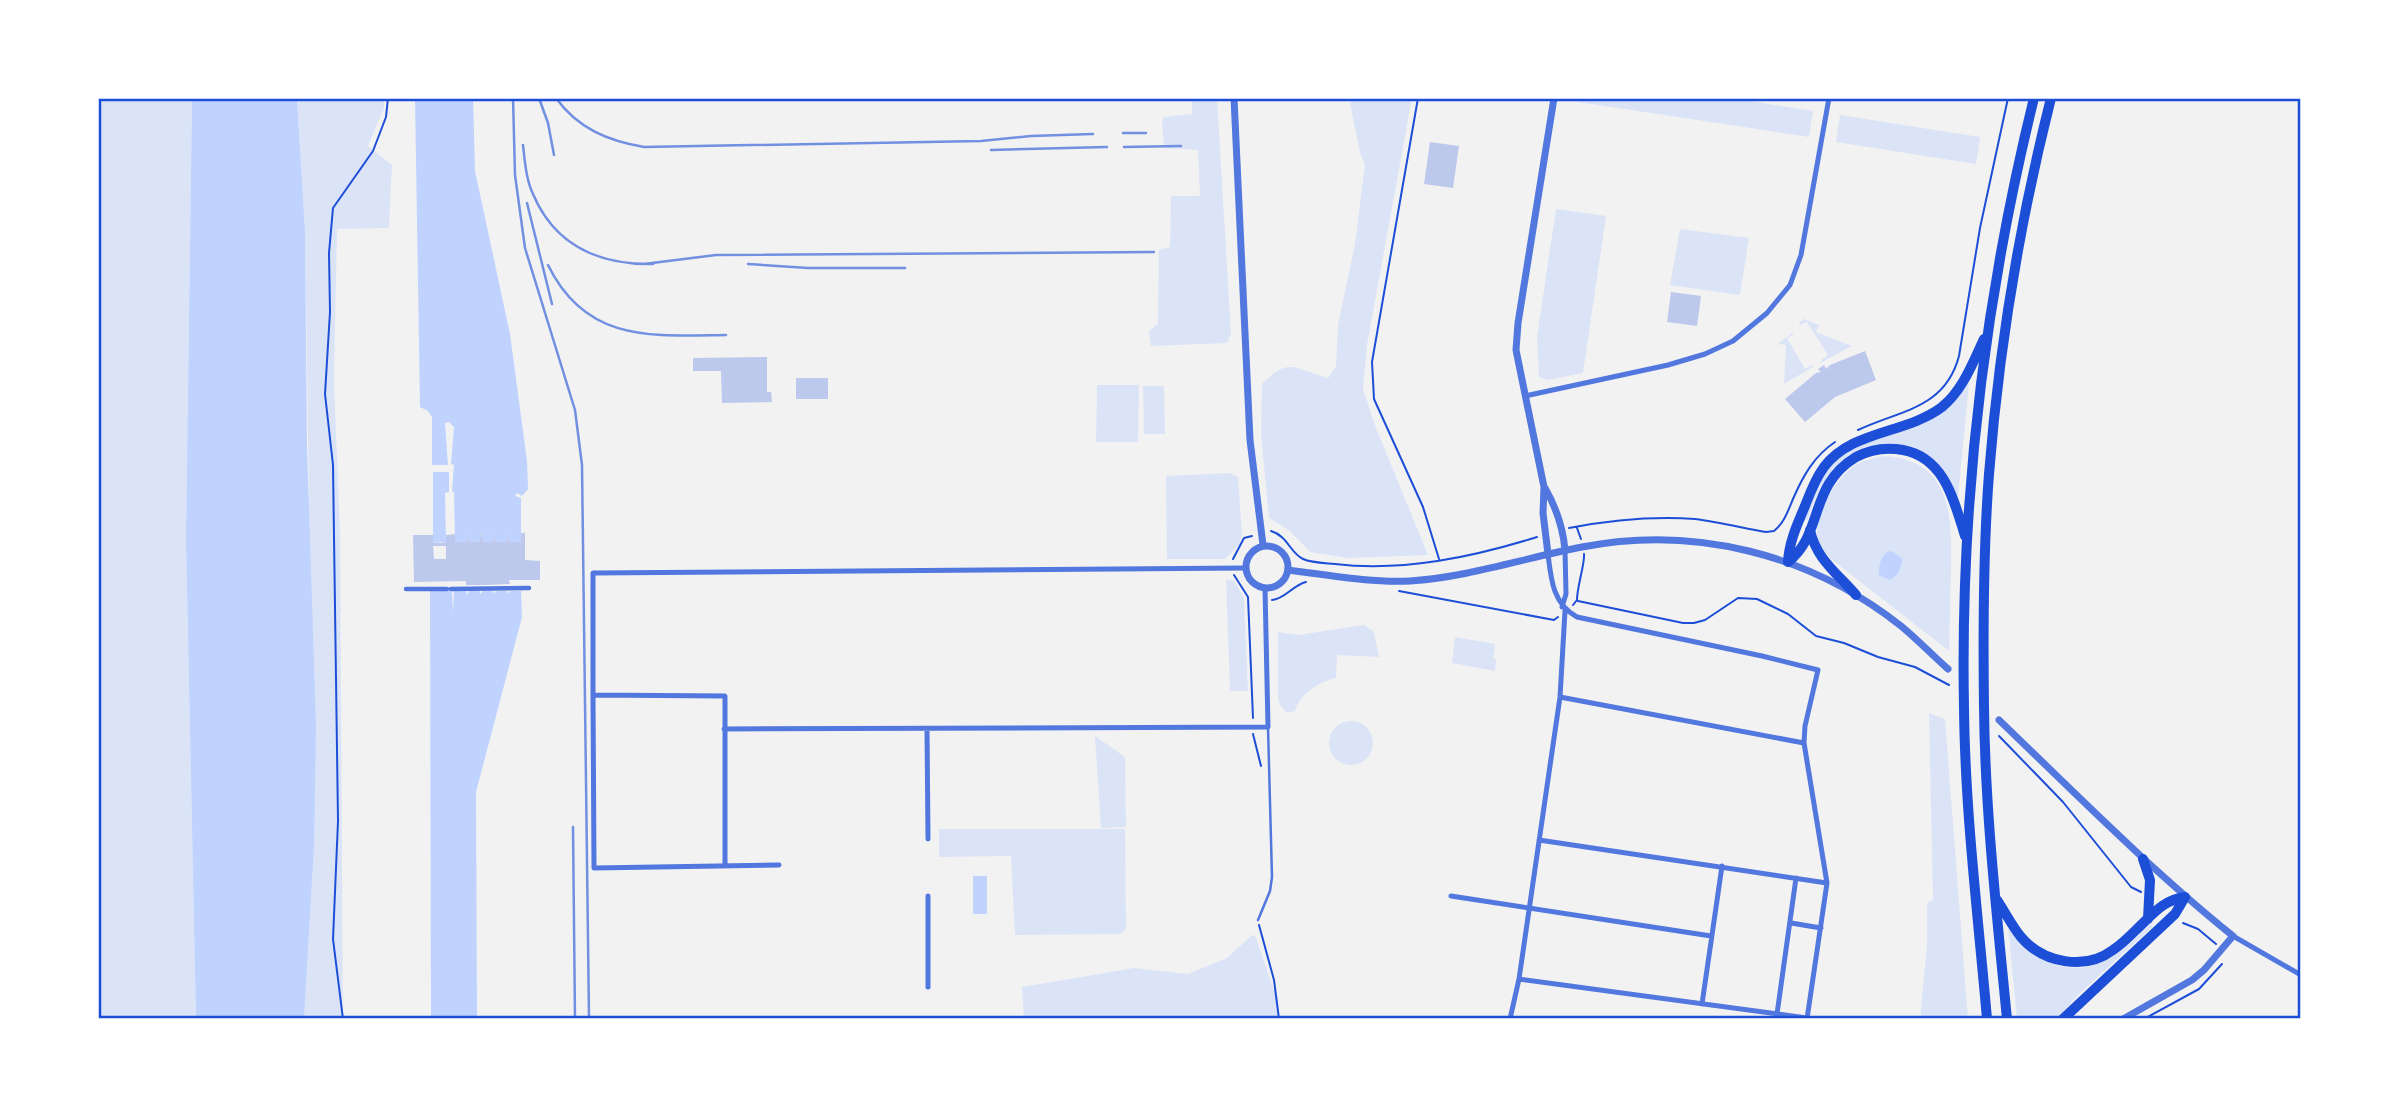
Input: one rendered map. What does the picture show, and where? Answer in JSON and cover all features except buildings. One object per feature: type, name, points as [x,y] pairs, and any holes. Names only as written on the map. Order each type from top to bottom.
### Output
[{"type":"highway","points":[[1987,1019],[1964,732],[1966,541],[1987,332],[2034,98]]},
{"type":"highway","points":[[2007,1019],[1995,898],[1985,747],[1987,516],[1997,387],[2019,245],[2051,98]]},
{"type":"highway","points":[[1788,562],[1790,541],[1823,468],[1836,454],[1854,443],[1913,423],[1941,407],[1959,388],[1987,332]]},
{"type":"highway","points":[[1788,562],[1804,547],[1822,495],[1834,475],[1861,454],[1874,449],[1891,448],[1921,456],[1940,474],[1951,492],[1966,541]]},
{"type":"highway","points":[[1810,529],[1815,547],[1823,561],[1856,595]]},
{"type":"highway","points":[[2143,859],[2150,880],[2148,919]]},
{"type":"highway","points":[[1995,898],[2020,936],[2032,947],[2045,955],[2071,962],[2100,958],[2112,951],[2165,902],[2185,897]]},
{"type":"highway","points":[[2063,1019],[2175,914],[2185,897]]},
{"type":"street","points":[[1234,98],[1250,440],[1263,545]]},
{"type":"street","points":[[1519,979],[1807,1019],[1827,883],[1804,743],[1805,726],[1818,670],[1577,617],[1564,609],[1556,596],[1543,513],[1544,487],[1516,350],[1554,98]]},
{"type":"street","points":[[1525,396],[1668,365],[1705,354],[1733,341],[1767,313],[1790,285],[1801,255],[1829,98]]},
{"type":"street","points":[[1510,1019],[1530,909],[1560,697],[1566,550],[1556,508],[1544,487]]},
{"type":"street","points":[[1288,570],[1407,581],[1475,572],[1566,550],[1624,541],[1684,539],[1753,551],[1788,562],[1856,595],[1902,627],[1948,669]]},
{"type":"street","points":[[1263,545],[1277,547],[1287,557],[1288,570],[1281,583],[1275,587],[1265,588],[1249,579],[1247,559],[1251,552],[1263,545]]},
{"type":"street","points":[[779,865],[594,868],[593,573],[1246,568]]},
{"type":"street","points":[[406,589],[528,588]]},
{"type":"street","points":[[724,730],[1268,727],[1265,588]]},
{"type":"street","points":[[593,695],[724,696],[725,866]]},
{"type":"street","points":[[1560,697],[1804,743]]},
{"type":"street","points":[[1999,720],[2185,897],[2233,936],[2301,975]]},
{"type":"street","points":[[926,729],[928,839]]},
{"type":"street","points":[[1539,841],[1827,883]]},
{"type":"street","points":[[1702,1004],[1722,866]]},
{"type":"street","points":[[1777,1014],[1796,878]]},
{"type":"street","points":[[928,896],[928,987]]},
{"type":"street","points":[[1451,896],[1712,936]]},
{"type":"street","points":[[1791,923],[1821,928]]},
{"type":"street","points":[[2123,1019],[2192,980],[2233,936]]},
{"type":"lane","points":[[1258,920],[1270,891],[1272,877],[1268,727]]},
{"type":"path","points":[[343,1019],[333,939],[338,807],[333,465],[325,394],[330,312],[329,253],[333,208],[373,151],[386,117],[388,98]]},
{"type":"path","points":[[1418,98],[1372,362],[1374,399],[1423,507],[1440,561]]},
{"type":"path","points":[[1852,433],[1917,407],[1943,388],[1952,375],[1959,355],[1980,229],[2008,98]]},
{"type":"path","points":[[1576,527],[1626,519],[1673,519],[1773,531],[1786,518],[1813,461],[1827,447],[1843,438]]},
{"type":"path","points":[[1272,531],[1289,543],[1302,558],[1315,562],[1363,566],[1440,561],[1487,553],[1546,534]]},
{"type":"path","points":[[1233,558],[1244,538]]},
{"type":"path","points":[[1577,600],[1581,569],[1585,561]]},
{"type":"path","points":[[1234,578],[1248,597],[1254,743],[1261,766],[1269,772]]},
{"type":"path","points":[[1279,600],[1298,584],[1314,582]]},
{"type":"path","points":[[1398,591],[1554,620],[1577,600],[1683,623],[1705,620],[1738,598],[1757,599],[1788,614],[1816,636],[1915,667],[1949,685]]},
{"type":"path","points":[[1999,736],[2063,802],[2131,887],[2150,895]]},
{"type":"path","points":[[2175,914],[2222,949]]},
{"type":"path","points":[[1258,920],[1274,980],[1279,1019]]},
{"type":"shaded area","points":[[98,98],[192,98],[186,539],[196,1019],[98,1019]]},
{"type":"shaded area","points":[[297,98],[384,98],[384,108],[368,146],[392,165],[389,228],[337,229],[334,380],[340,534],[343,1019],[304,1019],[314,847],[305,231]]},
{"type":"shaded area","points":[[1192,98],[1217,98],[1231,334],[1227,343],[1151,346],[1149,331],[1158,324],[1159,250],[1170,247],[1171,196],[1200,196],[1198,150],[1164,148],[1162,121],[1164,117],[1192,114]]},
{"type":"shaded area","points":[[1349,98],[1412,98],[1367,345],[1363,389],[1374,423],[1428,555],[1348,558],[1310,552],[1290,531],[1269,518],[1261,435],[1262,384],[1271,375],[1286,367],[1328,378],[1336,367],[1338,325],[1355,244],[1365,164],[1360,153]]},
{"type":"shaded area","points":[[1579,98],[1730,98],[1813,111],[1809,137],[1578,102]]},
{"type":"shaded area","points":[[1840,115],[1980,137],[1976,164],[1836,142]]},
{"type":"shaded area","points":[[1556,209],[1606,216],[1583,373],[1548,380],[1539,377],[1537,337]]},
{"type":"shaded area","points":[[1680,229],[1749,238],[1740,295],[1670,285]]},
{"type":"shaded area","points":[[1804,319],[1819,325],[1816,332],[1852,346],[1822,362],[1828,355],[1807,322],[1800,325],[1799,322]]},
{"type":"shaded area","points":[[1792,333],[1794,334],[1787,338],[1805,369],[1812,365],[1813,367],[1784,384],[1786,345],[1778,344]]},
{"type":"shaded area","points":[[1969,383],[1958,497],[1945,473],[1929,456],[1904,448],[1872,446],[1855,452],[1835,468],[1820,489],[1807,521],[1804,521],[1820,483],[1837,460],[1861,446],[1929,421],[1946,409]]},
{"type":"shaded area","points":[[1097,385],[1139,385],[1138,442],[1096,442]]},
{"type":"shaded area","points":[[1143,386],[1164,386],[1165,434],[1144,434]]},
{"type":"shaded area","points":[[1884,456],[1906,460],[1923,468],[1935,480],[1943,494],[1951,530],[1949,651],[1831,559],[1818,540],[1819,517],[1840,479],[1857,464]]},
{"type":"shaded area","points":[[1230,473],[1238,477],[1242,535],[1239,545],[1225,559],[1167,559],[1166,476]]},
{"type":"shaded area","points":[[1226,579],[1234,581],[1244,597],[1248,691],[1230,691]]},
{"type":"shaded area","points":[[1364,625],[1374,632],[1379,657],[1337,655],[1336,678],[1311,689],[1301,699],[1295,711],[1287,713],[1278,698],[1278,632],[1298,635]]},
{"type":"shaded area","points":[[1455,637],[1495,644],[1495,671],[1452,663]]},
{"type":"shaded area","points":[[1929,713],[1945,719],[1968,1019],[1920,1019],[1927,945],[1927,903],[1933,900]]},
{"type":"shaded area","points":[[1351,721],[1360,722],[1367,727],[1372,734],[1372,752],[1367,759],[1360,764],[1351,765],[1342,764],[1335,759],[1330,752],[1329,743],[1330,734],[1335,727],[1342,722]]},
{"type":"shaded area","points":[[1095,736],[1125,757],[1126,827],[1101,828]]},
{"type":"shaded area","points":[[939,829],[1125,829],[1126,929],[1120,934],[1015,935],[1011,856],[939,857]]},
{"type":"shaded area","points":[[2151,924],[2153,926],[2075,998],[2057,1019],[2017,1019],[2008,925],[2017,939],[2041,959],[2054,965],[2084,967],[2114,956]]},
{"type":"shaded area","points":[[1255,935],[1278,1002],[1279,1019],[1024,1019],[1022,987],[1134,968],[1188,974],[1227,958]]},
{"type":"water","points":[[192,98],[297,98],[305,231],[307,445],[316,727],[314,847],[304,1019],[196,1019],[186,539]]},
{"type":"water","points":[[415,98],[473,98],[475,171],[510,334],[527,461],[528,489],[522,496],[517,493],[515,496],[521,498],[521,542],[510,542],[508,532],[507,542],[496,542],[494,532],[493,542],[483,542],[481,532],[479,542],[469,542],[467,533],[466,542],[455,542],[452,491],[454,465],[451,464],[454,427],[449,422],[445,423],[448,465],[432,465],[432,417],[420,407]]},
{"type":"water","points":[[433,472],[449,472],[449,492],[445,493],[446,542],[433,543]]},
{"type":"water","points":[[1888,551],[1903,559],[1898,574],[1890,580],[1879,575],[1880,562]]},
{"type":"water","points":[[430,591],[452,591],[453,613],[454,591],[466,591],[467,595],[469,591],[480,591],[480,594],[483,591],[493,591],[494,594],[496,591],[507,591],[508,594],[510,591],[521,591],[522,617],[476,792],[477,1019],[431,1019]]},
{"type":"water","points":[[973,876],[987,876],[987,914],[973,914]]},
{"type":"railway","points":[[513,98],[515,175],[525,248],[575,410],[582,465],[589,1019]]},
{"type":"railway","points":[[539,98],[548,123],[554,155]]},
{"type":"railway","points":[[556,98],[584,126],[607,137],[644,147],[981,141],[1093,134]]},
{"type":"railway","points":[[1123,133],[1146,133]]},
{"type":"railway","points":[[523,145],[527,176],[533,194],[542,212],[567,239],[581,249],[615,261],[653,264]]},
{"type":"railway","points":[[1124,147],[1181,146]]},
{"type":"railway","points":[[991,150],[1107,147]]},
{"type":"railway","points":[[527,203],[552,304]]},
{"type":"railway","points":[[644,264],[716,255],[1154,252]]},
{"type":"railway","points":[[748,264],[808,268],[905,268]]},
{"type":"railway","points":[[548,265],[564,290],[581,309],[602,322],[647,334],[726,335]]},
{"type":"railway","points":[[573,827],[575,1019]]}]
